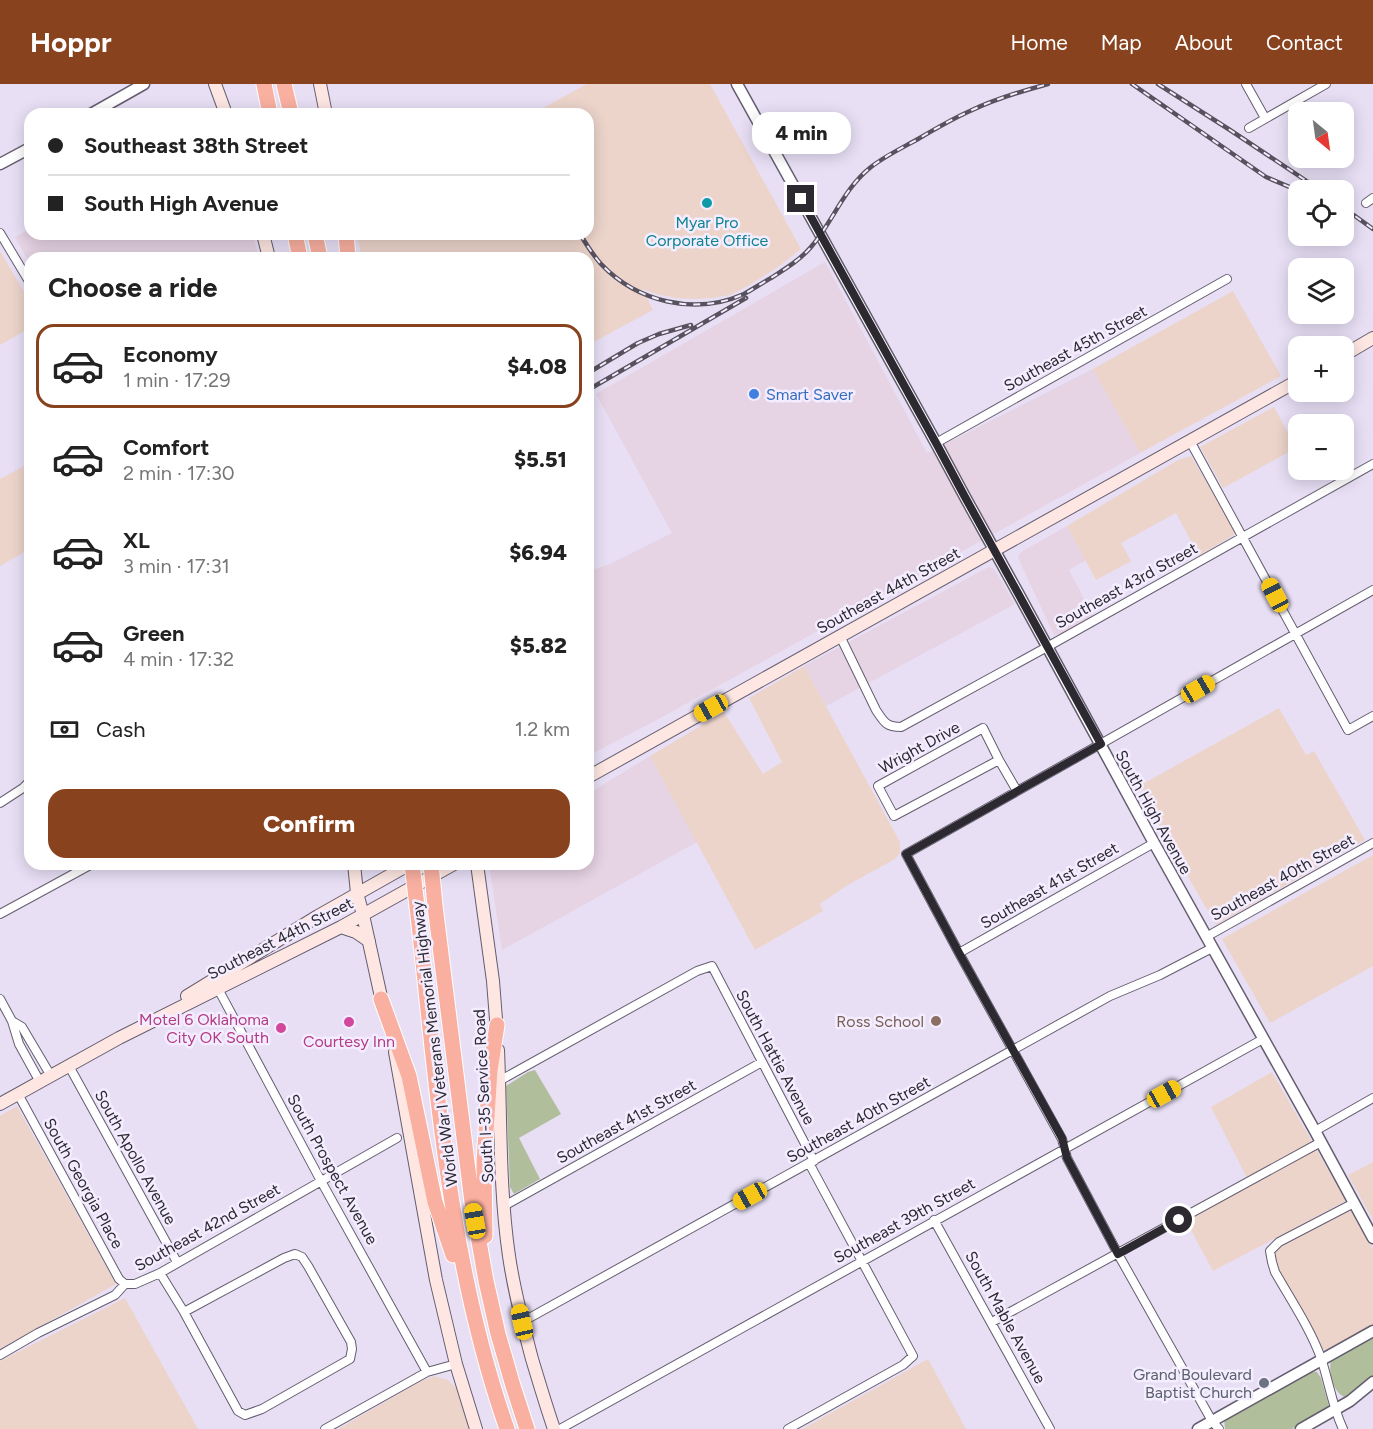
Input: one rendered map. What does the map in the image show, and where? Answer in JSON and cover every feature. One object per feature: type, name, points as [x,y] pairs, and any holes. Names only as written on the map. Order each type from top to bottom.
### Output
[{"type":"highway","points":[[264,84],[269,108]]},
{"type":"highway","points":[[284,84],[290,108]]},
{"type":"highway","name":"World War I Veterans Memorial Highway","points":[[412,870],[447,1168],[461,1253],[472,1308],[507,1429]]},
{"type":"highway","name":"World War I Veterans Memorial Highway","points":[[431,870],[471,1202],[498,1334],[527,1429]]},
{"type":"highway","points":[[381,999],[409,1076],[435,1202],[472,1308]]},
{"type":"highway","points":[[486,1281],[484,1162],[490,1070],[497,1025]]},
{"type":"main road","points":[[215,84],[224,108]]},
{"type":"main road","points":[[320,84],[325,108]]},
{"type":"main road","points":[[1354,349],[1373,338]]},
{"type":"main road","name":"Southeast 44th Street","points":[[594,774],[1288,386]]},
{"type":"main road","points":[[355,870],[357,893],[395,1051],[436,1280],[456,1364],[476,1429]]},
{"type":"main road","name":"Southeast 44th Street","points":[[0,1104],[215,984],[357,893],[400,870]]},
{"type":"main road","name":"Southeast 44th Street","points":[[215,984],[341,927],[442,870]]},
{"type":"main road","name":"South I-35 Service Road","points":[[478,870],[497,1025],[504,1206],[509,1255],[522,1322],[554,1429]]},
{"type":"main road","points":[[341,927],[356,932],[369,941]]},
{"type":"street","points":[[102,108],[144,84]]},
{"type":"street","name":"South High Avenue","points":[[737,84],[1373,1238]]},
{"type":"street","points":[[1246,84],[1265,118]]},
{"type":"street","points":[[1249,128],[1326,84]]},
{"type":"street","points":[[0,164],[24,151]]},
{"type":"street","points":[[0,233],[24,273]]},
{"type":"street","name":"Southeast 45th Street","points":[[936,443],[1227,279]]},
{"type":"street","points":[[1190,441],[1348,730],[1373,716]]},
{"type":"street","name":"Southeast 43rd Street","points":[[840,636],[882,720],[891,727],[901,727],[1373,464]]},
{"type":"street","points":[[1216,1425],[1118,1254],[1067,1158],[1062,1138],[906,854],[1373,590]]},
{"type":"street","name":"Wright Drive","points":[[999,759],[894,816],[878,786],[983,728],[1017,791]]},
{"type":"street","points":[[0,803],[24,787]]},
{"type":"street","name":"Southeast 41st Street","points":[[959,953],[1154,843]]},
{"type":"street","name":"Southeast 40th Street","points":[[1206,937],[1373,843]]},
{"type":"street","points":[[0,914],[81,870]]},
{"type":"street","name":"Southeast 40th Street","points":[[522,1322],[1110,996],[1160,975],[1212,948]]},
{"type":"street","name":"South Hattie Avenue","points":[[499,1081],[697,971],[712,966],[913,1356],[903,1365],[788,1429]]},
{"type":"street","name":"South Prospect Avenue","points":[[215,984],[321,1182],[427,1372]]},
{"type":"street","points":[[0,999],[12,1021],[22,1028],[46,1079]]},
{"type":"street","name":"Southeast 39th Street","points":[[560,1429],[1263,1039]]},
{"type":"street","name":"Southeast 41st Street","points":[[504,1206],[762,1062]]},
{"type":"street","name":"South Apollo Avenue","points":[[69,1065],[177,1262]]},
{"type":"street","name":"South Georgia Place","points":[[18,1094],[119,1279],[125,1284]]},
{"type":"street","points":[[1316,1131],[1373,1098]]},
{"type":"street","name":"Southeast 42nd Street","points":[[0,1355],[38,1333],[115,1295],[125,1284],[135,1284],[160,1273],[397,1138]]},
{"type":"street","points":[[992,1322],[1321,1142]]},
{"type":"street","points":[[1343,1429],[1335,1411],[1321,1359],[1310,1331],[1275,1272],[1270,1251],[1279,1242],[1354,1203]]},
{"type":"street","name":"South Mable Avenue","points":[[934,1220],[1050,1429]]},
{"type":"street","points":[[160,1273],[235,1406],[245,1415],[262,1409],[350,1359],[351,1342],[308,1266],[302,1257],[295,1254],[184,1312]]},
{"type":"street","points":[[1197,1429],[1216,1425],[1321,1359],[1373,1331]]},
{"type":"street","points":[[325,1429],[427,1372],[456,1364]]},
{"type":"street","points":[[1301,1429],[1335,1411],[1373,1382]]},
{"type":"shaded area","points":[[587,84],[710,84],[801,249],[778,267],[730,295],[712,298],[676,298],[642,289],[653,310],[594,342],[594,252],[361,252],[358,240],[594,240],[594,108],[543,108]]},
{"type":"shaded area","points":[[24,232],[24,240],[254,240],[257,252],[24,253],[15,237]]},
{"type":"shaded area","points":[[0,251],[24,292],[24,331],[0,345]]},
{"type":"shaded area","points":[[825,262],[927,453],[1093,369],[1140,453],[594,753],[594,570],[672,533],[596,394]]},
{"type":"shaded area","points":[[1233,291],[1281,376],[1140,453],[1093,369]]},
{"type":"shaded area","points":[[1274,407],[1288,433],[1288,452],[1223,488],[1200,447]]},
{"type":"shaded area","points":[[1191,456],[1234,529],[1234,535],[1199,556],[1176,513],[1121,543],[1131,561],[1096,580],[1067,526],[1178,460]]},
{"type":"shaded area","points":[[24,466],[24,552],[0,566],[0,479]]},
{"type":"shaded area","points":[[1067,526],[1086,560],[1069,570],[1093,616],[1059,635],[1054,635],[1018,557],[1021,552]]},
{"type":"shaded area","points":[[989,567],[994,569],[1015,604],[826,706],[804,666]]},
{"type":"shaded area","points":[[804,666],[900,842],[900,853],[895,859],[846,886],[820,904],[823,911],[755,950],[650,756],[724,712],[763,774],[782,762],[749,698]]},
{"type":"shaded area","points":[[1279,708],[1306,755],[1314,751],[1365,840],[1216,925],[1164,835],[1139,786]]},
{"type":"shaded area","points":[[650,756],[697,842],[502,950],[490,870],[594,870],[594,790]]},
{"type":"shaded area","points":[[1373,855],[1373,966],[1270,1023],[1222,939]]},
{"type":"shaded area","points":[[1272,1072],[1346,1201],[1213,1271],[1181,1212],[1247,1178],[1211,1107]]},
{"type":"shaded area","points":[[17,1106],[116,1284],[0,1349],[0,1116]]},
{"type":"shaded area","points":[[1373,1162],[1373,1220],[1348,1175]]},
{"type":"shaded area","points":[[1350,1209],[1373,1249],[1373,1326],[1329,1351],[1322,1349],[1278,1270],[1274,1258],[1277,1249],[1282,1245]]},
{"type":"shaded area","points":[[125,1298],[198,1429],[0,1429],[0,1361]]},
{"type":"shaded area","points":[[928,1359],[966,1429],[802,1429]]},
{"type":"shaded area","points":[[434,1376],[448,1380],[459,1391],[469,1429],[338,1429],[421,1381]]},
{"type":"green space","points":[[535,1070],[561,1114],[519,1138],[540,1179],[514,1194],[510,1187],[506,1086]]},
{"type":"green space","points":[[1373,1335],[1373,1377],[1346,1398],[1338,1392],[1332,1382],[1331,1360]]},
{"type":"green space","points":[[1310,1371],[1317,1372],[1321,1378],[1329,1406],[1325,1411],[1292,1429],[1225,1429],[1224,1419]]},
{"type":"railway","points":[[594,255],[615,277],[632,288],[668,302],[706,304],[725,301],[744,294],[802,256],[819,237],[853,185],[876,163],[970,111],[1048,84]]},
{"type":"railway","points":[[1132,84],[1266,177],[1288,186]]},
{"type":"railway","points":[[1158,84],[1305,180]]},
{"type":"railway","points":[[1354,215],[1373,229]]},
{"type":"railway","points":[[584,240],[592,252]]},
{"type":"railway","points":[[594,387],[746,298]]},
{"type":"railway","points":[[594,369],[638,343],[691,325]]},
{"type":"place","name":"Myar Pro Corporate Office","points":[[707,203]]},
{"type":"place","name":"Smart Saver","points":[[754,394]]},
{"type":"place","name":"Ross School","points":[[936,1021]]},
{"type":"place","name":"Courtesy Inn","points":[[349,1022]]},
{"type":"place","name":"Motel 6 Oklahoma City OK South","points":[[281,1028]]},
{"type":"place","name":"Grand Boulevard Baptist Church","points":[[1264,1383]]},
{"type":"route","points":[[801,199],[1101,744],[906,854],[1062,1138],[1067,1158],[1118,1254],[1179,1220]]}]
